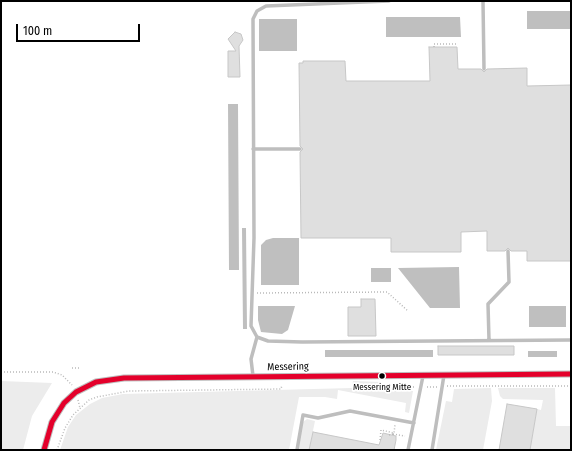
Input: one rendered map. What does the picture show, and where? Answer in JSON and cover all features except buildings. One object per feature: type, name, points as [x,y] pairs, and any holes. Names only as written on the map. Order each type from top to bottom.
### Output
[{"type":"street","name":"Messering","points":[[44,450],[52,422],[64,403],[76,392],[96,382],[124,378],[571,374]]},
{"type":"lane","points":[[389,1],[266,6],[257,11],[252,20],[254,238],[251,326],[257,337],[268,341],[571,340]]},
{"type":"lane","points":[[484,1],[484,69]]},
{"type":"lane","points":[[253,149],[300,149]]},
{"type":"lane","points":[[489,340],[488,304],[509,282],[508,251]]},
{"type":"lane","points":[[253,377],[251,359],[257,337]]},
{"type":"lane","points":[[408,450],[423,376]]},
{"type":"lane","points":[[432,450],[444,376]]},
{"type":"lane","points":[[297,450],[303,415],[318,418],[350,411],[414,423]]},
{"type":"path","points":[[434,47],[434,44],[457,44]]},
{"type":"path","points":[[251,293],[387,292],[408,311]]},
{"type":"path","points":[[72,368],[79,368]]},
{"type":"path","points":[[1,372],[45,372],[62,375],[70,382],[76,392]]},
{"type":"path","points":[[57,450],[65,428],[73,415],[89,400],[97,397],[129,391],[281,389],[284,377]]},
{"type":"path","points":[[383,381],[382,387],[571,386]]},
{"type":"path","points":[[394,433],[396,420]]},
{"type":"path","points":[[380,440],[381,430],[411,437]]},
{"type":"path","points":[[389,435],[394,433]]},
{"type":"shaded area","points":[[527,11],[571,11],[571,29],[527,29]]},
{"type":"shaded area","points":[[386,17],[460,17],[461,37],[386,37]]},
{"type":"shaded area","points":[[259,19],[297,19],[297,51],[259,51]]},
{"type":"shaded area","points":[[228,104],[238,104],[239,270],[229,270]]},
{"type":"shaded area","points":[[242,228],[246,228],[247,329],[243,329]]},
{"type":"shaded area","points":[[273,238],[299,238],[299,285],[261,285],[261,245],[266,240]]},
{"type":"shaded area","points":[[459,267],[460,308],[430,308],[398,268]]},
{"type":"shaded area","points":[[371,268],[391,268],[391,282],[371,282]]},
{"type":"shaded area","points":[[258,306],[295,306],[288,330],[282,334],[261,332],[258,320]]},
{"type":"shaded area","points":[[529,306],[566,306],[566,327],[529,327]]},
{"type":"shaded area","points":[[325,350],[433,350],[433,357],[325,357]]},
{"type":"shaded area","points":[[528,351],[557,351],[557,357],[528,357]]},
{"type":"shaded area","points":[[1,381],[52,383],[32,416],[23,450],[1,450]]},
{"type":"shaded area","points":[[353,381],[381,382],[381,390],[413,391],[409,413],[405,412],[406,403],[338,390],[337,399],[325,397],[299,397],[289,450],[60,450],[68,427],[76,415],[90,404],[102,398],[123,394],[352,388]]},
{"type":"shaded area","points":[[491,388],[492,401],[483,450],[436,450],[446,401],[452,402],[454,389]]},
{"type":"shaded area","points":[[498,388],[555,388],[556,426],[571,426],[571,450],[530,450],[537,409],[541,410],[543,400],[503,399],[500,396]]},
{"type":"shaded area","points":[[307,419],[315,421],[309,450],[298,450],[303,422]]},
{"type":"transit line","points":[[44,450],[52,422],[64,403],[76,392],[96,382],[124,378],[571,374]]},
{"type":"place","name":"Messering Mitte","points":[[382,376]]}]
